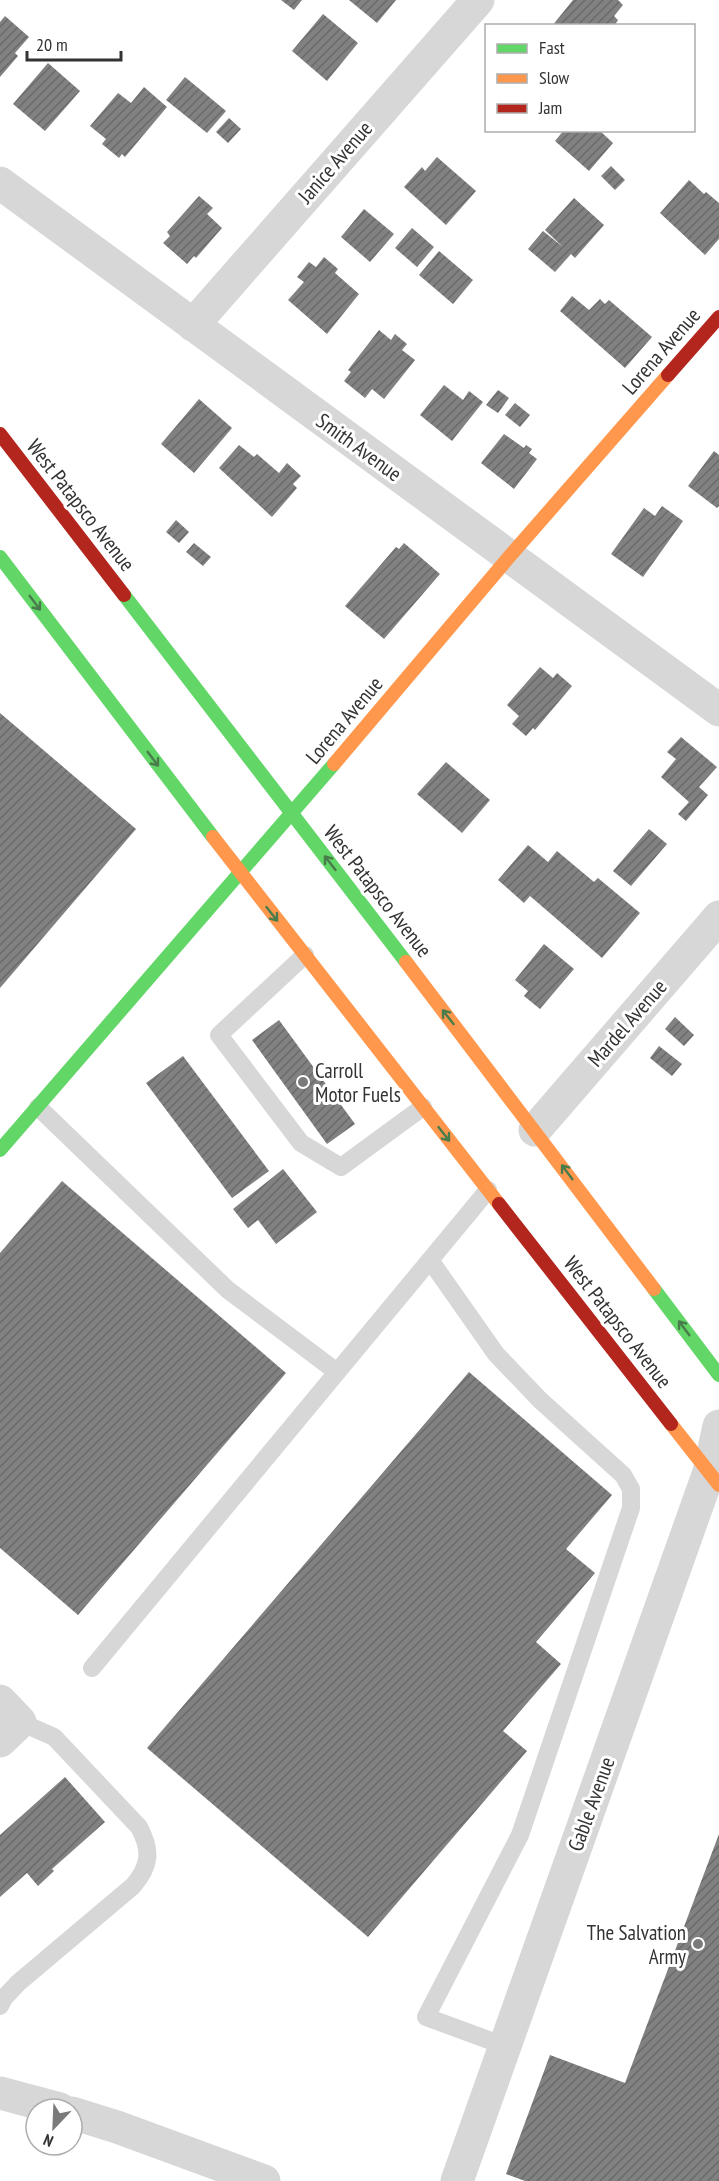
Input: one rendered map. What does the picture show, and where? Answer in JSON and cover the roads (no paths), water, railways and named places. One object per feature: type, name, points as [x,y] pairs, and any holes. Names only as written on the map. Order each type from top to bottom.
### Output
[{"type":"main road","name":"Lorena Avenue","points":[[0,1150],[241,874],[509,557],[719,316]]},
{"type":"main road","name":"West Patapsco Avenue","points":[[0,434],[535,1130],[719,1375]]},
{"type":"main road","name":"West Patapsco Avenue","points":[[0,557],[241,874],[714,1479]]},
{"type":"street","name":"Janice Avenue","points":[[193,325],[478,0]]},
{"type":"street","name":"Smith Avenue","points":[[0,183],[719,710]]},
{"type":"street","name":"Mardel Avenue","points":[[535,1130],[719,917]]},
{"type":"street","name":"Gable Avenue","points":[[457,2181],[714,1479],[719,1426]]},
{"type":"street","points":[[0,2093],[24,2099]]},
{"type":"street","points":[[84,2117],[264,2181]]},
{"type":"lane","points":[[305,955],[219,1035],[301,1143],[340,1167],[423,1107]]},
{"type":"lane","points":[[38,1107],[228,1290],[337,1372]]},
{"type":"lane","points":[[92,1668],[488,1190]]},
{"type":"lane","points":[[429,1260],[496,1354],[540,1400],[623,1475],[631,1489],[631,1508],[520,1835],[426,2017],[505,2046]]},
{"type":"lane","points":[[0,2006],[18,1983],[133,1886],[144,1873],[148,1858],[147,1841],[139,1827],[54,1737],[7,1722]]},
{"type":"place","name":"Carroll Motor Fuels","points":[[303,1082]]},
{"type":"place","name":"The Salvation Army","points":[[698,1944]]}]
